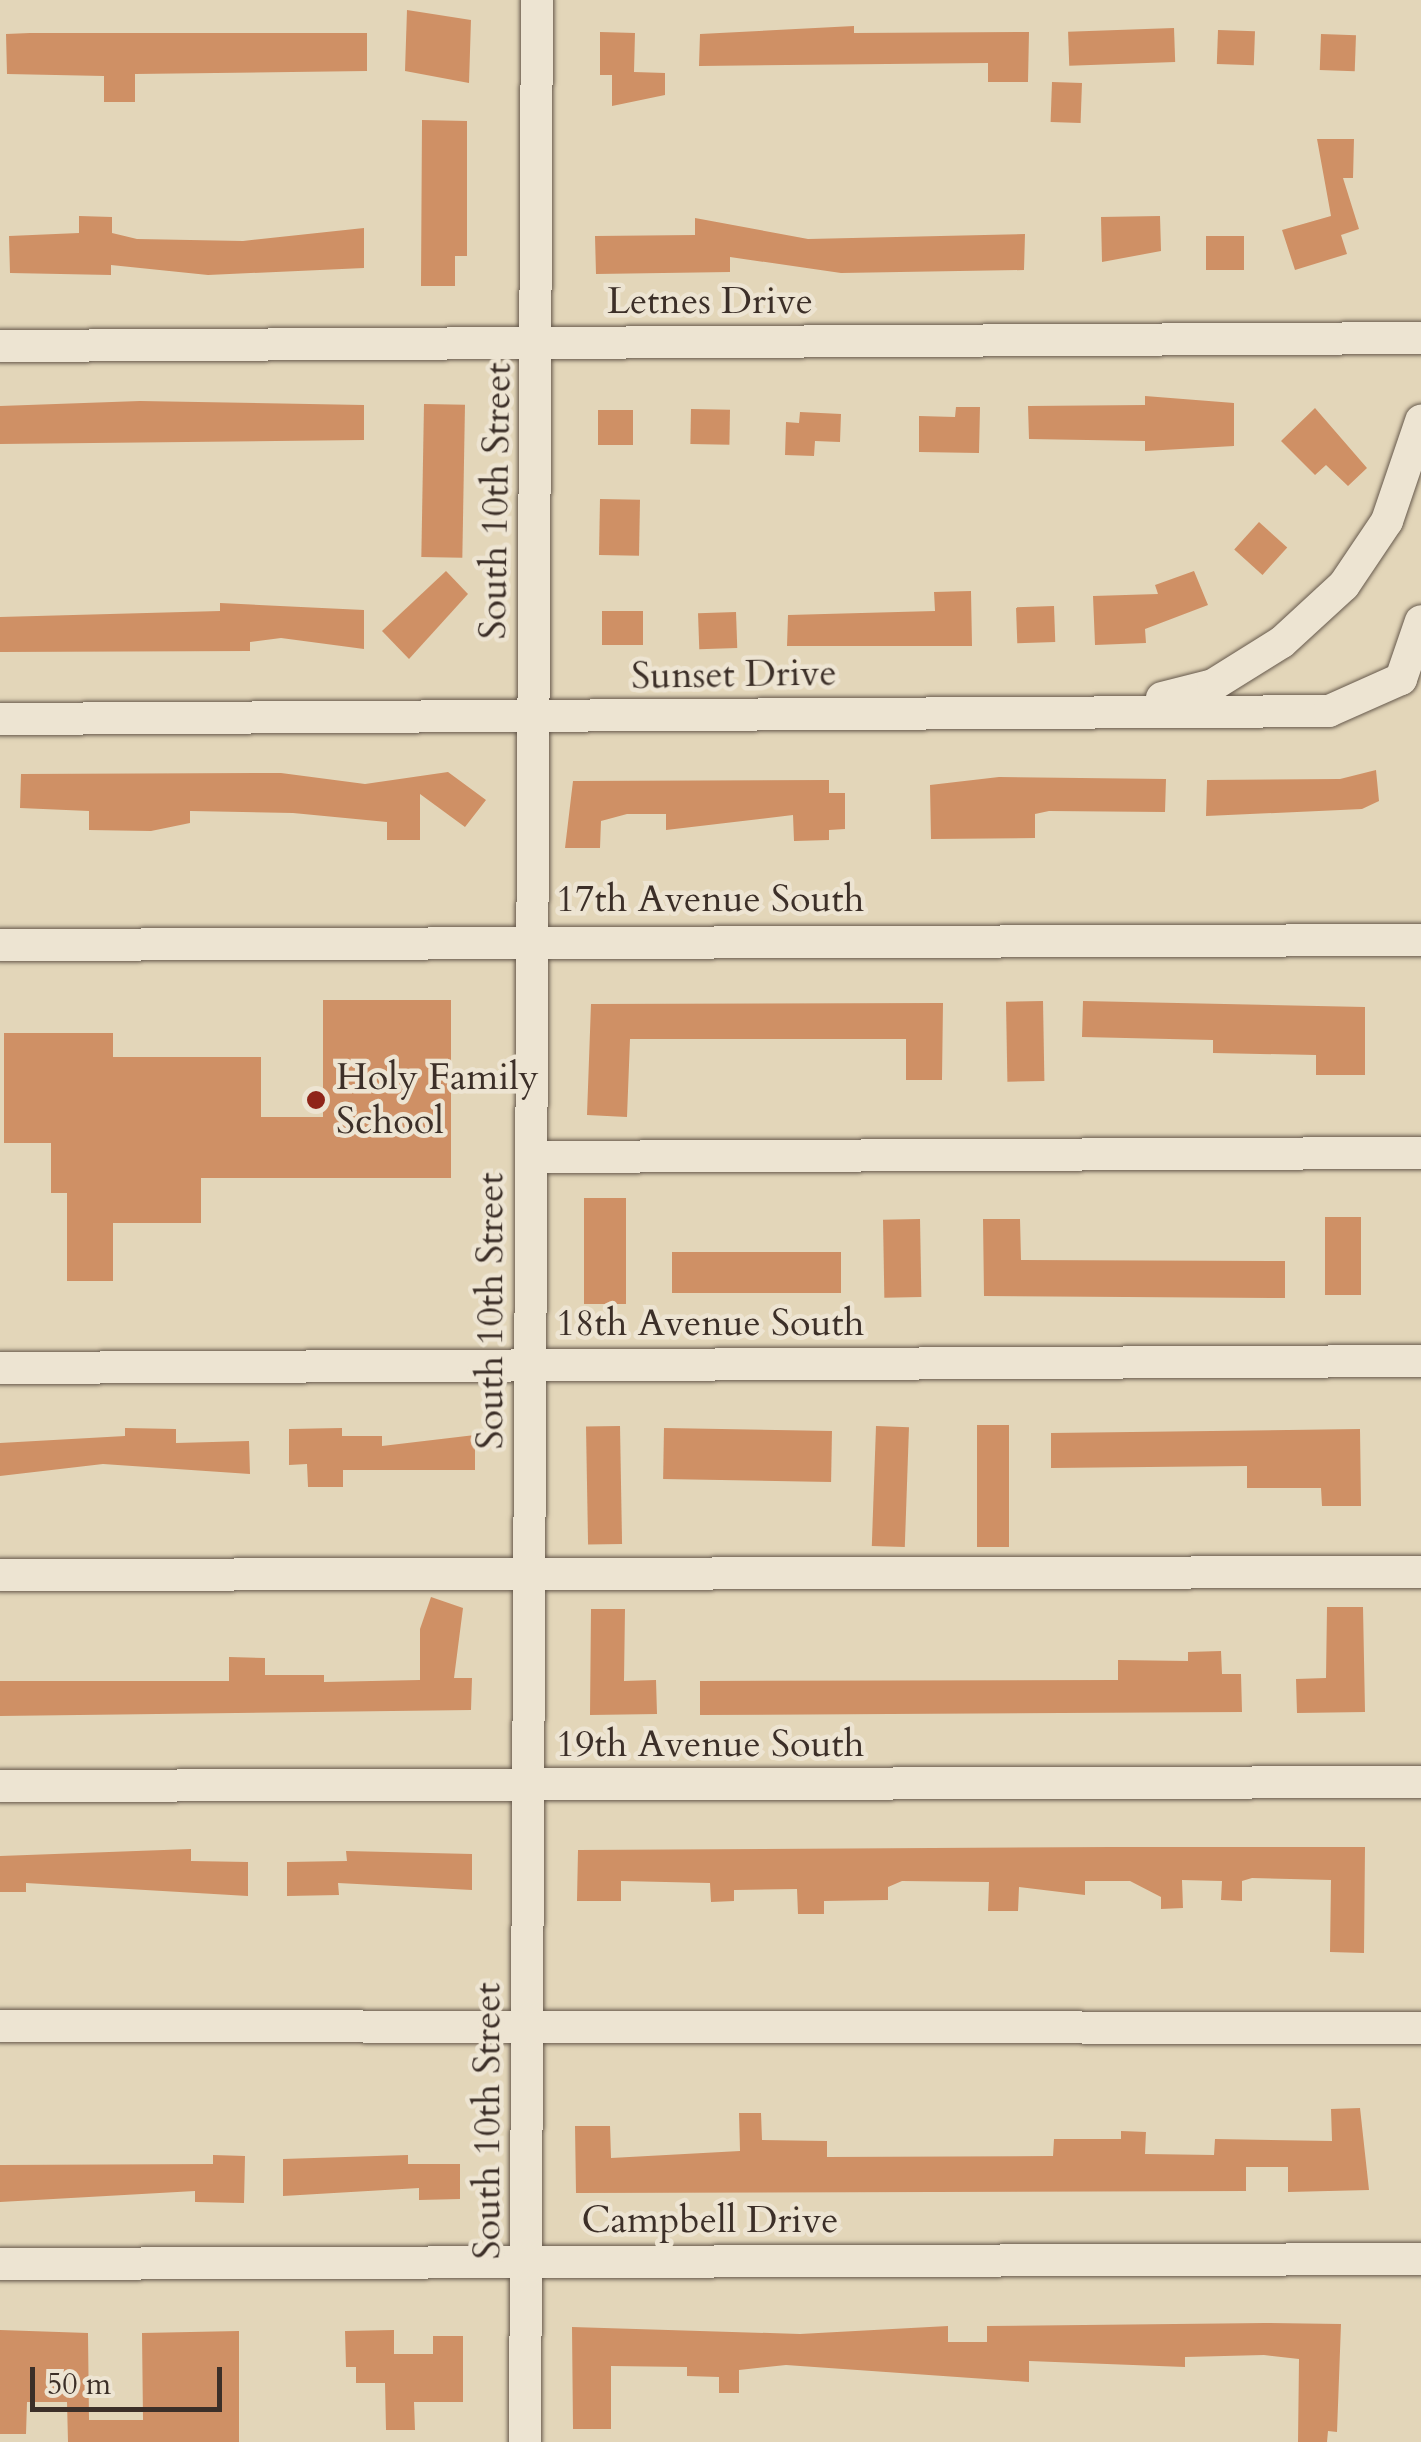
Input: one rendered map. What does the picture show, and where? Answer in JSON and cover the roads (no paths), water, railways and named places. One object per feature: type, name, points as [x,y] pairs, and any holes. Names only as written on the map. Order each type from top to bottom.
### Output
[{"type":"street","name":"South 10th Street","points":[[525,2442],[537,0]]},
{"type":"street","name":"Letnes Drive","points":[[0,346],[1421,338]]},
{"type":"street","points":[[1112,710],[1214,685],[1282,642],[1344,586],[1388,521],[1421,421]]},
{"type":"street","name":"Sunset Drive","points":[[0,719],[1329,710],[1401,680],[1421,620]]},
{"type":"street","name":"17th Avenue South","points":[[0,945],[533,940],[1421,940]]},
{"type":"street","points":[[532,1158],[1421,1153]]},
{"type":"street","name":"18th Avenue South","points":[[0,1368],[1421,1361]]},
{"type":"street","points":[[0,1575],[1421,1572]]},
{"type":"street","name":"19th Avenue South","points":[[0,1786],[1421,1782]]},
{"type":"street","points":[[0,2026],[1421,2028]]},
{"type":"street","name":"Campbell Drive","points":[[0,2264],[1421,2259]]},
{"type":"place","name":"Holy Family School","points":[[316,1100]]}]
